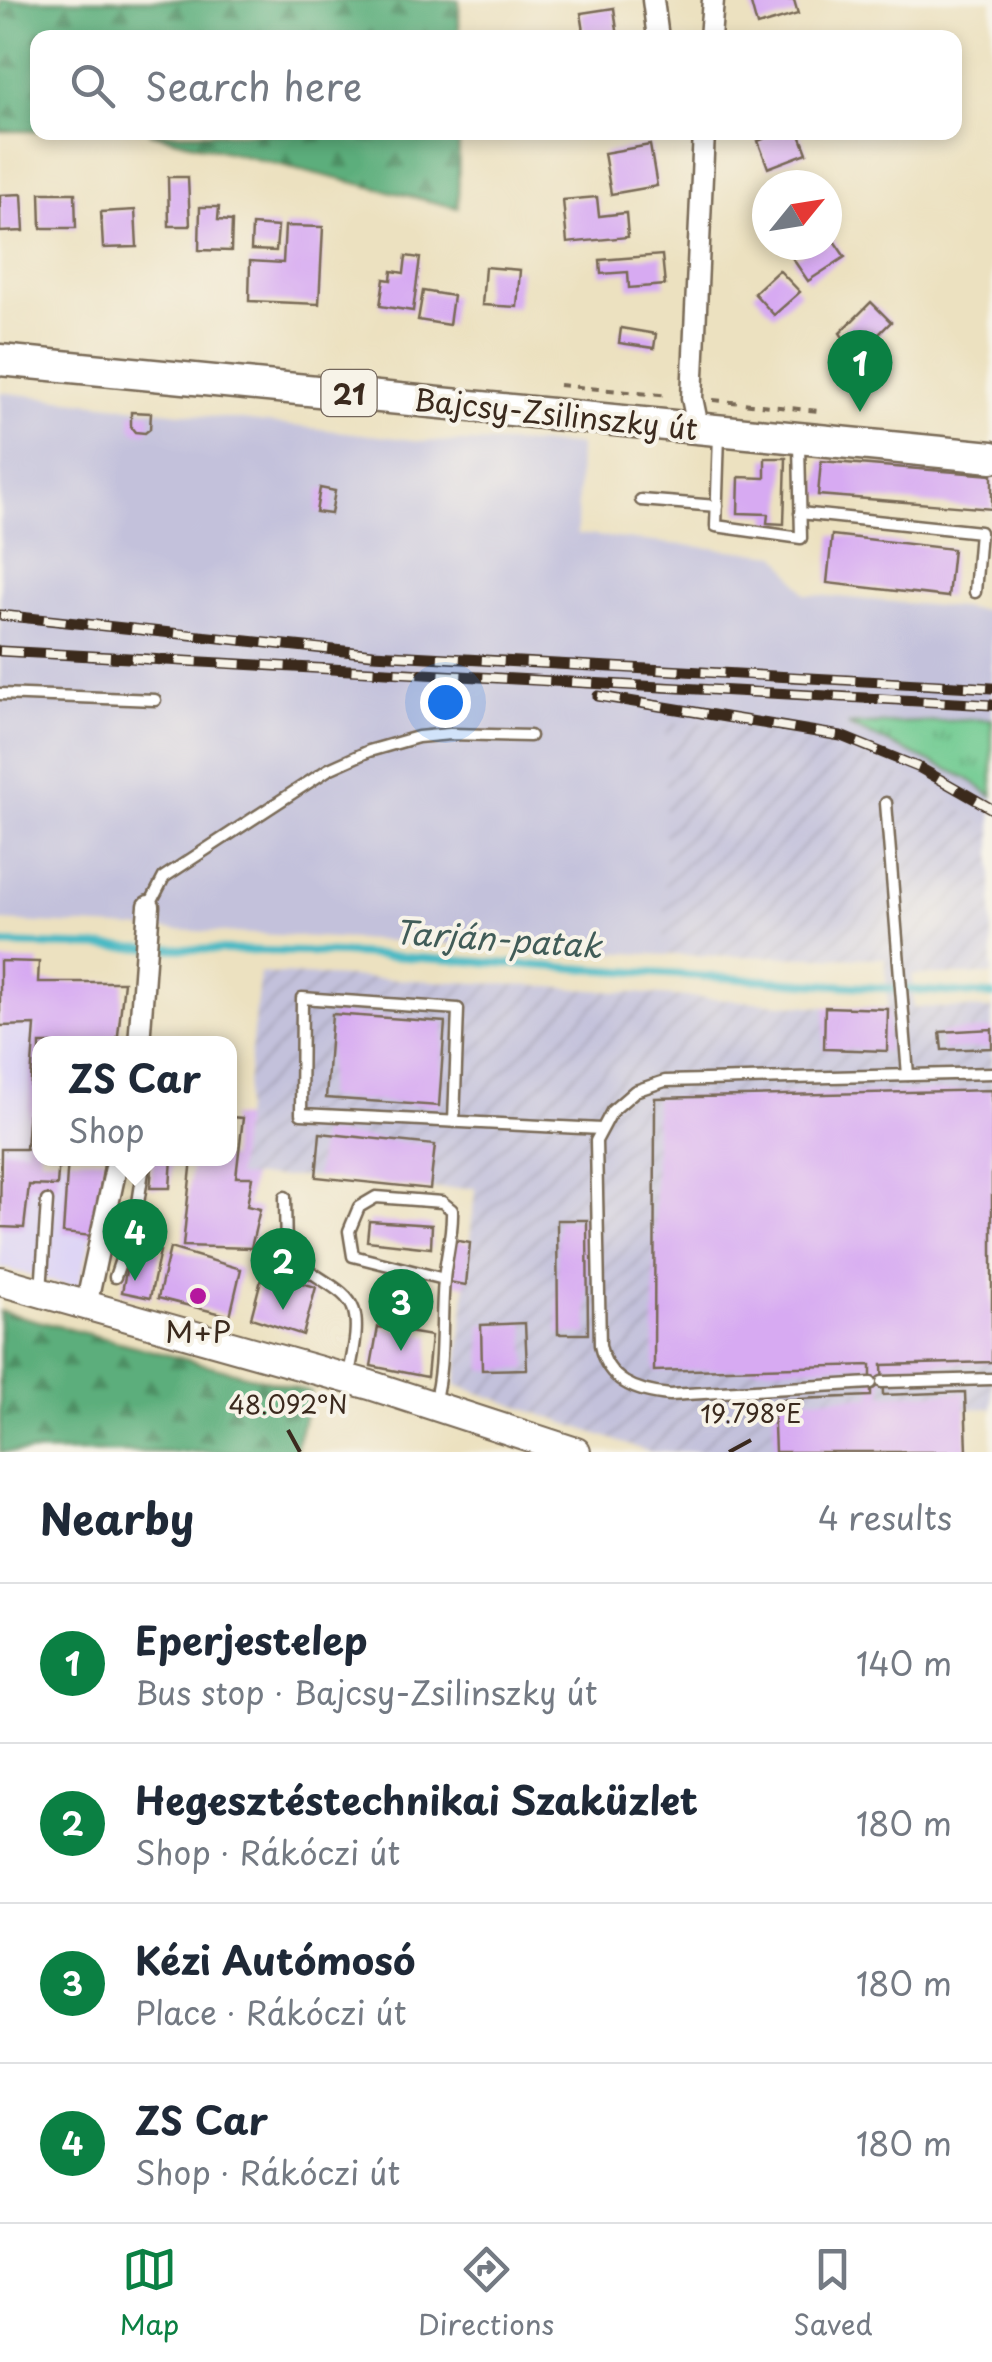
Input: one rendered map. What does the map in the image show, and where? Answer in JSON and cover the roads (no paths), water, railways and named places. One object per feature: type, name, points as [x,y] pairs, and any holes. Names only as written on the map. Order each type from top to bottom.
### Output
[{"type":"main road","name":"Bajcsy-Zsilinszky út","points":[[0,360],[992,457]]},
{"type":"main road","points":[[0,1281],[433,1404],[576,1452]]},
{"type":"street","points":[[653,0],[657,30]]},
{"type":"street","points":[[711,30],[713,0]]},
{"type":"street","points":[[698,140],[692,398],[708,428]]},
{"type":"street","points":[[140,1036],[150,906]]},
{"type":"street","points":[[86,1306],[116,1166]]},
{"type":"lane","points":[[708,428],[716,526],[801,538],[799,438]]},
{"type":"lane","points":[[641,500],[717,506]]},
{"type":"lane","points":[[800,513],[980,532],[975,592]]},
{"type":"lane","points":[[0,694],[155,700]]},
{"type":"lane","points":[[150,906],[164,877],[330,769],[369,750],[418,737],[450,734],[530,736]]},
{"type":"lane","points":[[886,803],[908,1075]]},
{"type":"lane","points":[[454,1122],[458,1008],[302,998],[301,1114],[454,1122],[601,1129]]},
{"type":"lane","points":[[992,1073],[665,1081],[635,1091],[612,1111],[596,1141],[595,1160],[600,1345],[603,1359],[614,1376],[650,1393],[670,1395],[992,1379]]},
{"type":"lane","points":[[115,1277],[136,1216],[144,1166]]},
{"type":"lane","points":[[433,1404],[442,1375],[444,1279],[452,1210],[442,1202],[376,1197],[359,1207],[349,1231],[353,1256],[444,1279]]},
{"type":"lane","points":[[284,1198],[286,1255],[337,1286],[356,1310],[357,1338],[348,1379]]},
{"type":"lane","points":[[40,1293],[47,1200]]},
{"type":"lane","points":[[107,1208],[136,1216]]},
{"type":"waterway","name":"Tarján-patak","points":[[0,944],[342,953],[992,995]]},
{"type":"railway","points":[[0,615],[373,654],[992,688]]},
{"type":"railway","points":[[0,651],[992,705]]},
{"type":"railway","points":[[598,696],[841,736],[920,768],[992,809]]},
{"type":"place","name":"Eperjestelep","points":[[860,412]]},
{"type":"place","name":"ZS Car","points":[[135,1281]]},
{"type":"place","name":"M+P","points":[[198,1296]]},
{"type":"place","name":"Hegesztéstechnikai Szaküzlet","points":[[283,1310]]},
{"type":"place","name":"Kézi Autómosó","points":[[401,1351]]}]
